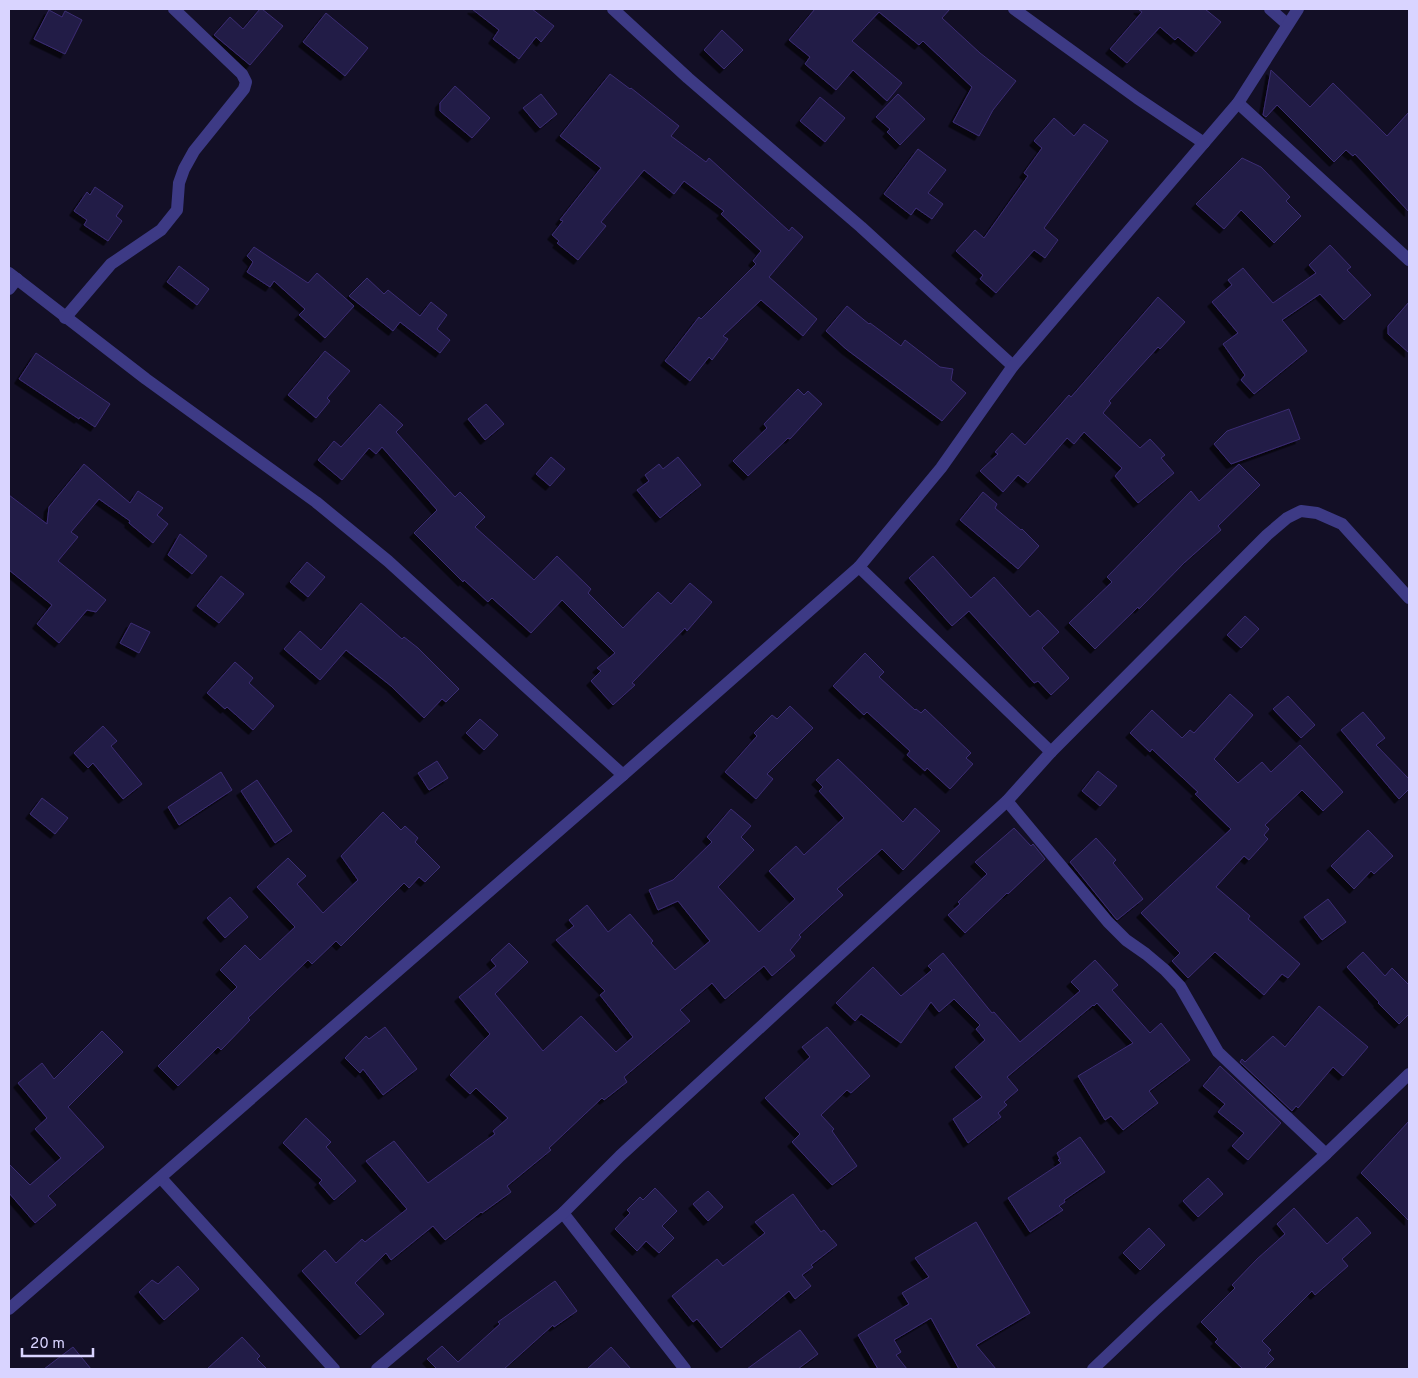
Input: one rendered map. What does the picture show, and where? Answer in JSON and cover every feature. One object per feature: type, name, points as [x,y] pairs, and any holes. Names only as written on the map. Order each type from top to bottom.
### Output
[{"type":"street","points":[[65,318],[111,264],[161,230],[177,210],[179,183],[184,168],[194,152],[244,89],[246,82],[242,74],[174,9]]},
{"type":"street","points":[[613,9],[688,78],[861,227],[1013,366]]},
{"type":"street","points":[[1014,9],[1137,98],[1204,143]]},
{"type":"street","points":[[1270,9],[1287,24]]},
{"type":"street","points":[[9,1309],[859,567],[941,468],[1013,366],[1238,103],[1298,9]]},
{"type":"street","points":[[1238,103],[1409,260]]},
{"type":"street","points":[[12,280],[316,502],[388,562],[623,775]]},
{"type":"street","points":[[377,1369],[563,1213],[620,1156],[1007,801],[1051,752],[1267,535],[1287,518],[1301,512],[1317,513],[1342,524],[1409,598]]},
{"type":"street","points":[[859,567],[1051,752]]},
{"type":"street","points":[[1007,801],[1108,922],[1126,940],[1165,970],[1180,986],[1218,1052],[1326,1154]]},
{"type":"street","points":[[1093,1369],[1326,1154],[1409,1074]]},
{"type":"street","points":[[161,1178],[334,1369]]},
{"type":"street","points":[[563,1213],[685,1369]]},
{"type":"building","points":[[260,9],[283,26],[250,65],[214,35],[230,17],[243,29]]},
{"type":"building","points":[[472,9],[532,9],[554,26],[541,42],[536,37],[519,59],[493,39],[499,30]]},
{"type":"building","points":[[815,9],[950,9],[942,18],[980,53],[1016,81],[993,110],[979,136],[953,122],[972,87],[923,41],[919,45],[879,12],[852,41],[902,83],[887,101],[853,70],[836,90],[805,64],[810,57],[789,40]]},
{"type":"building","points":[[1138,9],[1205,9],[1221,22],[1196,52],[1178,37],[1175,40],[1160,27],[1127,63],[1110,49],[1142,12]]},
{"type":"building","points":[[49,10],[62,17],[65,11],[82,20],[65,54],[34,39]]},
{"type":"building","points":[[326,13],[368,48],[345,76],[303,42]]},
{"type":"building","points":[[722,30],[743,50],[724,69],[704,50]]},
{"type":"building","points":[[1271,70],[1310,107],[1333,83],[1387,136],[1409,112],[1409,212],[1355,154],[1353,156],[1346,150],[1334,162],[1277,105],[1266,117],[1263,115]]},
{"type":"building","points":[[610,74],[679,126],[671,136],[706,162],[709,158],[789,231],[792,227],[803,237],[769,277],[817,319],[803,336],[761,300],[723,336],[728,339],[712,360],[709,357],[690,381],[665,361],[699,317],[701,319],[756,264],[753,261],[761,251],[721,214],[724,211],[684,181],[674,194],[644,170],[601,222],[606,226],[578,260],[557,243],[559,241],[552,235],[563,221],[560,220],[601,168],[560,136]]},
{"type":"building","points":[[455,86],[490,118],[472,138],[440,111],[440,103]]},
{"type":"building","points":[[541,94],[557,114],[540,128],[523,108]]},
{"type":"building","points":[[898,94],[925,119],[900,145],[887,132],[890,129],[876,117]]},
{"type":"building","points":[[820,97],[845,118],[825,142],[800,121]]},
{"type":"building","points":[[1054,118],[1074,136],[1084,124],[1108,141],[1044,228],[1058,240],[1045,258],[1034,250],[996,293],[980,279],[983,275],[956,251],[975,230],[984,238],[1028,176],[1024,173],[1042,148],[1034,141]]},
{"type":"building","points":[[918,149],[946,170],[928,193],[943,204],[932,219],[916,208],[911,215],[884,194]]},
{"type":"building","points":[[1242,158],[1261,167],[1290,197],[1286,201],[1301,216],[1274,243],[1241,210],[1224,229],[1196,204]]},
{"type":"building","points":[[95,187],[123,206],[116,216],[122,221],[108,241],[84,225],[87,220],[74,211],[87,192],[90,195]]},
{"type":"building","points":[[1330,245],[1351,267],[1347,270],[1371,295],[1344,320],[1320,294],[1282,320],[1307,351],[1254,394],[1241,380],[1245,375],[1223,344],[1238,333],[1212,302],[1232,285],[1228,280],[1243,268],[1273,303],[1316,273],[1309,265]]},
{"type":"building","points":[[254,247],[308,283],[317,273],[354,306],[325,338],[299,315],[305,309],[274,281],[270,287],[247,272],[253,262],[247,256]]},
{"type":"building","points":[[179,266],[209,289],[197,305],[167,282]]},
{"type":"building","points":[[367,278],[384,294],[388,290],[420,316],[431,302],[447,315],[437,329],[450,340],[440,353],[400,322],[393,331],[349,296]]},
{"type":"building","points":[[1158,297],[1185,322],[1160,349],[1158,347],[1109,401],[1111,403],[1103,413],[1140,448],[1150,439],[1165,455],[1161,458],[1174,473],[1138,503],[1115,476],[1122,468],[1084,432],[1074,444],[1067,438],[1028,483],[1018,475],[1003,492],[980,471],[998,454],[995,452],[1012,433],[1025,445],[1069,395],[1071,397]]},
{"type":"building","points":[[1409,302],[1409,353],[1388,334],[1388,326]]},
{"type":"building","points":[[847,306],[901,346],[905,340],[940,367],[953,369],[951,380],[966,393],[942,421],[846,349],[826,331]]},
{"type":"building","points":[[325,351],[350,371],[327,398],[330,401],[316,418],[288,395]]},
{"type":"building","points":[[36,353],[110,404],[95,427],[80,417],[79,419],[19,379]]},
{"type":"building","points":[[798,389],[804,395],[808,391],[822,404],[790,439],[788,438],[748,476],[733,461],[767,428],[764,424]]},
{"type":"building","points":[[380,404],[403,425],[396,432],[455,497],[460,492],[485,517],[475,527],[534,580],[557,556],[591,589],[588,593],[623,628],[658,592],[671,604],[690,583],[712,602],[687,631],[685,628],[632,683],[635,685],[613,705],[591,681],[601,671],[597,668],[615,653],[562,600],[531,633],[492,598],[488,602],[464,580],[463,582],[414,533],[437,510],[382,447],[376,454],[369,448],[342,480],[318,460],[334,441],[341,447]]},
{"type":"building","points":[[486,404],[504,424],[485,440],[468,419]]},
{"type":"building","points":[[1289,409],[1300,439],[1231,464],[1214,444],[1227,431]]},
{"type":"building","points":[[551,457],[565,469],[550,486],[536,474]]},
{"type":"building","points":[[678,457],[701,485],[660,518],[637,490],[649,481],[645,475],[659,464],[663,469]]},
{"type":"building","points":[[84,464],[130,503],[138,491],[163,508],[157,515],[168,524],[153,543],[129,523],[130,521],[99,499],[71,532],[78,537],[58,561],[106,600],[96,612],[87,610],[59,643],[37,624],[52,605],[9,570],[9,495],[47,524],[49,507]]},
{"type":"building","points":[[1239,464],[1260,485],[1218,526],[1221,530],[1095,649],[1069,623],[1112,582],[1107,577],[1191,491],[1199,501]]},
{"type":"building","points":[[983,492],[997,504],[995,508],[1022,529],[1039,546],[1018,569],[960,520]]},
{"type":"building","points":[[180,534],[207,556],[192,574],[168,555]]},
{"type":"building","points":[[933,556],[971,598],[994,577],[1030,617],[1038,610],[1059,632],[1042,648],[1069,678],[1051,695],[1038,681],[1034,683],[969,611],[952,626],[909,578]]},
{"type":"building","points":[[307,562],[325,577],[308,597],[290,582]]},
{"type":"building","points":[[221,576],[244,594],[219,623],[197,606]]},
{"type":"building","points":[[361,603],[402,639],[404,637],[418,648],[459,689],[446,702],[442,699],[424,718],[391,686],[346,650],[320,680],[284,649],[300,631],[321,650]]},
{"type":"building","points":[[1245,616],[1259,629],[1241,648],[1227,635]]},
{"type":"building","points":[[131,623],[150,632],[139,653],[120,643]]},
{"type":"building","points":[[865,653],[884,672],[879,677],[915,710],[921,713],[925,709],[971,753],[966,758],[973,764],[950,789],[927,768],[925,771],[907,755],[910,751],[867,712],[864,715],[833,686]]},
{"type":"building","points":[[235,662],[253,678],[249,683],[274,706],[253,730],[227,707],[225,709],[207,693]]},
{"type":"building","points":[[1230,694],[1253,715],[1214,759],[1238,783],[1262,762],[1271,772],[1300,745],[1343,792],[1323,811],[1302,790],[1265,825],[1269,829],[1264,835],[1268,839],[1249,860],[1244,856],[1216,887],[1250,916],[1248,919],[1300,964],[1288,978],[1282,974],[1264,995],[1215,952],[1188,978],[1172,961],[1180,953],[1141,913],[1231,829],[1195,794],[1198,792],[1152,749],[1150,752],[1130,733],[1152,710],[1182,738],[1190,730],[1194,733]]},
{"type":"building","points":[[1288,696],[1315,725],[1301,738],[1273,709]]},
{"type":"building","points":[[790,706],[813,728],[767,774],[773,779],[756,799],[725,772],[757,736],[754,733],[772,715],[777,719]]},
{"type":"building","points":[[1363,712],[1385,738],[1376,745],[1409,779],[1409,789],[1399,799],[1341,730]]},
{"type":"building","points":[[480,719],[498,735],[484,750],[466,733]]},
{"type":"building","points":[[103,726],[117,741],[111,746],[142,784],[123,799],[93,763],[88,768],[74,753]]},
{"type":"building","points":[[838,759],[903,822],[915,808],[940,831],[903,870],[882,849],[837,889],[843,895],[799,935],[801,937],[790,950],[795,956],[772,976],[764,966],[725,999],[712,983],[680,1010],[690,1021],[624,1077],[627,1082],[604,1100],[602,1098],[549,1148],[551,1150],[507,1186],[511,1192],[445,1240],[433,1226],[391,1260],[386,1253],[355,1283],[384,1314],[360,1335],[302,1271],[325,1250],[336,1263],[362,1239],[365,1242],[407,1209],[366,1161],[394,1141],[428,1183],[495,1134],[493,1131],[508,1118],[476,1088],[470,1094],[450,1075],[490,1034],[459,997],[496,966],[491,960],[509,943],[528,962],[495,994],[543,1051],[581,1016],[616,1052],[633,1037],[600,995],[605,991],[556,940],[574,926],[569,920],[587,905],[608,932],[630,914],[653,941],[651,943],[675,970],[710,941],[678,901],[658,910],[649,890],[673,880],[712,842],[707,837],[731,809],[751,826],[741,837],[754,850],[718,887],[759,932],[795,899],[769,871],[796,846],[804,855],[844,818],[819,791],[823,787],[816,780]]},
{"type":"building","points":[[437,761],[448,778],[429,790],[418,773]]},
{"type":"building","points":[[1098,771],[1117,786],[1100,806],[1082,791]]},
{"type":"building","points":[[221,772],[232,790],[179,825],[168,807]]},
{"type":"building","points":[[257,780],[292,831],[275,843],[241,791]]},
{"type":"building","points":[[42,798],[68,818],[55,834],[30,814]]},
{"type":"building","points":[[383,812],[401,830],[405,826],[418,838],[415,842],[440,867],[425,882],[419,877],[409,888],[404,883],[341,946],[336,941],[312,964],[308,960],[248,1018],[250,1020],[221,1050],[218,1047],[178,1086],[158,1066],[237,987],[220,970],[245,945],[260,960],[295,927],[257,887],[288,858],[306,876],[297,884],[323,913],[358,880],[341,856]]},
{"type":"building","points":[[1014,828],[1031,846],[1033,844],[1045,859],[965,933],[948,915],[960,904],[958,902],[987,874],[975,862]]},
{"type":"building","points":[[1368,830],[1393,856],[1374,874],[1371,871],[1354,889],[1331,866]]},
{"type":"building","points":[[1096,838],[1116,860],[1113,863],[1143,899],[1117,920],[1070,862]]},
{"type":"building","points":[[230,897],[248,917],[225,938],[207,918]]},
{"type":"building","points":[[1328,899],[1346,922],[1322,940],[1304,917]]},
{"type":"building","points":[[1363,952],[1385,976],[1392,968],[1409,985],[1409,1014],[1399,1024],[1347,967]]},
{"type":"building","points":[[943,953],[992,1013],[994,1012],[1020,1042],[1080,991],[1071,982],[1095,960],[1118,985],[1112,990],[1150,1033],[1161,1023],[1190,1060],[1149,1091],[1158,1103],[1123,1130],[1111,1116],[1105,1120],[1078,1076],[1133,1043],[1097,1003],[1007,1077],[1018,1090],[1004,1102],[1007,1105],[998,1113],[1001,1117],[968,1143],[953,1119],[982,1097],[955,1067],[985,1040],[976,1029],[980,1025],[954,999],[939,1012],[931,1002],[901,1043],[861,1014],[855,1021],[836,1003],[873,967],[901,996],[932,970],[928,966]]},
{"type":"building","points":[[1319,1006],[1368,1047],[1343,1076],[1333,1067],[1298,1108],[1296,1106],[1292,1111],[1240,1062],[1242,1059],[1245,1062],[1273,1036],[1285,1047]]},
{"type":"building","points":[[385,1027],[417,1069],[383,1095],[363,1069],[360,1073],[345,1058],[366,1036],[369,1039]]},
{"type":"building","points":[[827,1027],[870,1076],[851,1093],[847,1090],[821,1115],[834,1129],[832,1131],[857,1166],[832,1185],[792,1142],[800,1134],[765,1098],[810,1057],[802,1047]]},
{"type":"building","points":[[102,1031],[123,1052],[68,1107],[104,1147],[48,1196],[56,1205],[35,1223],[9,1193],[9,1164],[30,1185],[61,1158],[35,1129],[47,1118],[18,1083],[42,1063],[54,1079]]},
{"type":"building","points":[[1220,1066],[1281,1123],[1248,1160],[1232,1146],[1244,1133],[1218,1112],[1225,1104],[1203,1086]]},
{"type":"building","points":[[306,1118],[331,1142],[326,1147],[356,1181],[334,1200],[319,1183],[322,1180],[283,1143]]},
{"type":"building","points":[[1409,1121],[1409,1221],[1361,1173]]},
{"type":"building","points":[[1080,1137],[1105,1172],[1064,1200],[1065,1202],[1059,1206],[1063,1210],[1030,1232],[1008,1198],[1061,1163],[1058,1160],[1060,1159],[1057,1153]]},
{"type":"building","points":[[1208,1178],[1223,1194],[1198,1217],[1183,1201]]},
{"type":"building","points":[[655,1188],[677,1211],[662,1226],[674,1238],[659,1253],[646,1241],[637,1251],[615,1229],[630,1213],[627,1210],[640,1197],[643,1200]]},
{"type":"building","points":[[708,1191],[723,1207],[708,1221],[693,1204]]},
{"type":"building","points":[[793,1194],[821,1232],[824,1230],[837,1245],[811,1265],[813,1267],[802,1275],[811,1286],[795,1299],[789,1291],[721,1348],[697,1319],[693,1322],[672,1296],[717,1259],[723,1266],[765,1233],[755,1222]]},
{"type":"building","points":[[1294,1208],[1327,1244],[1357,1217],[1371,1233],[1342,1259],[1348,1266],[1315,1295],[1312,1291],[1262,1341],[1271,1350],[1268,1353],[1274,1359],[1264,1369],[1243,1369],[1215,1342],[1218,1339],[1201,1322],[1235,1288],[1232,1285],[1285,1234],[1277,1224]]},
{"type":"building","points":[[976,1222],[1030,1313],[976,1345],[996,1369],[959,1369],[931,1318],[894,1340],[901,1352],[896,1355],[907,1369],[878,1369],[858,1335],[909,1304],[902,1293],[929,1277],[915,1258]]},
{"type":"building","points":[[1149,1228],[1165,1245],[1140,1270],[1123,1253]]},
{"type":"building","points":[[178,1266],[199,1289],[164,1320],[139,1292],[152,1280],[158,1284]]},
{"type":"building","points":[[555,1281],[577,1311],[554,1327],[553,1325],[504,1369],[437,1369],[427,1359],[442,1346],[458,1362],[500,1324],[498,1322]]},
{"type":"building","points":[[800,1330],[818,1354],[798,1369],[747,1369]]},
{"type":"building","points":[[242,1337],[260,1356],[257,1359],[267,1369],[207,1369]]},
{"type":"building","points":[[73,1347],[91,1369],[44,1369]]},
{"type":"building","points":[[611,1347],[631,1369],[587,1369]]}]
